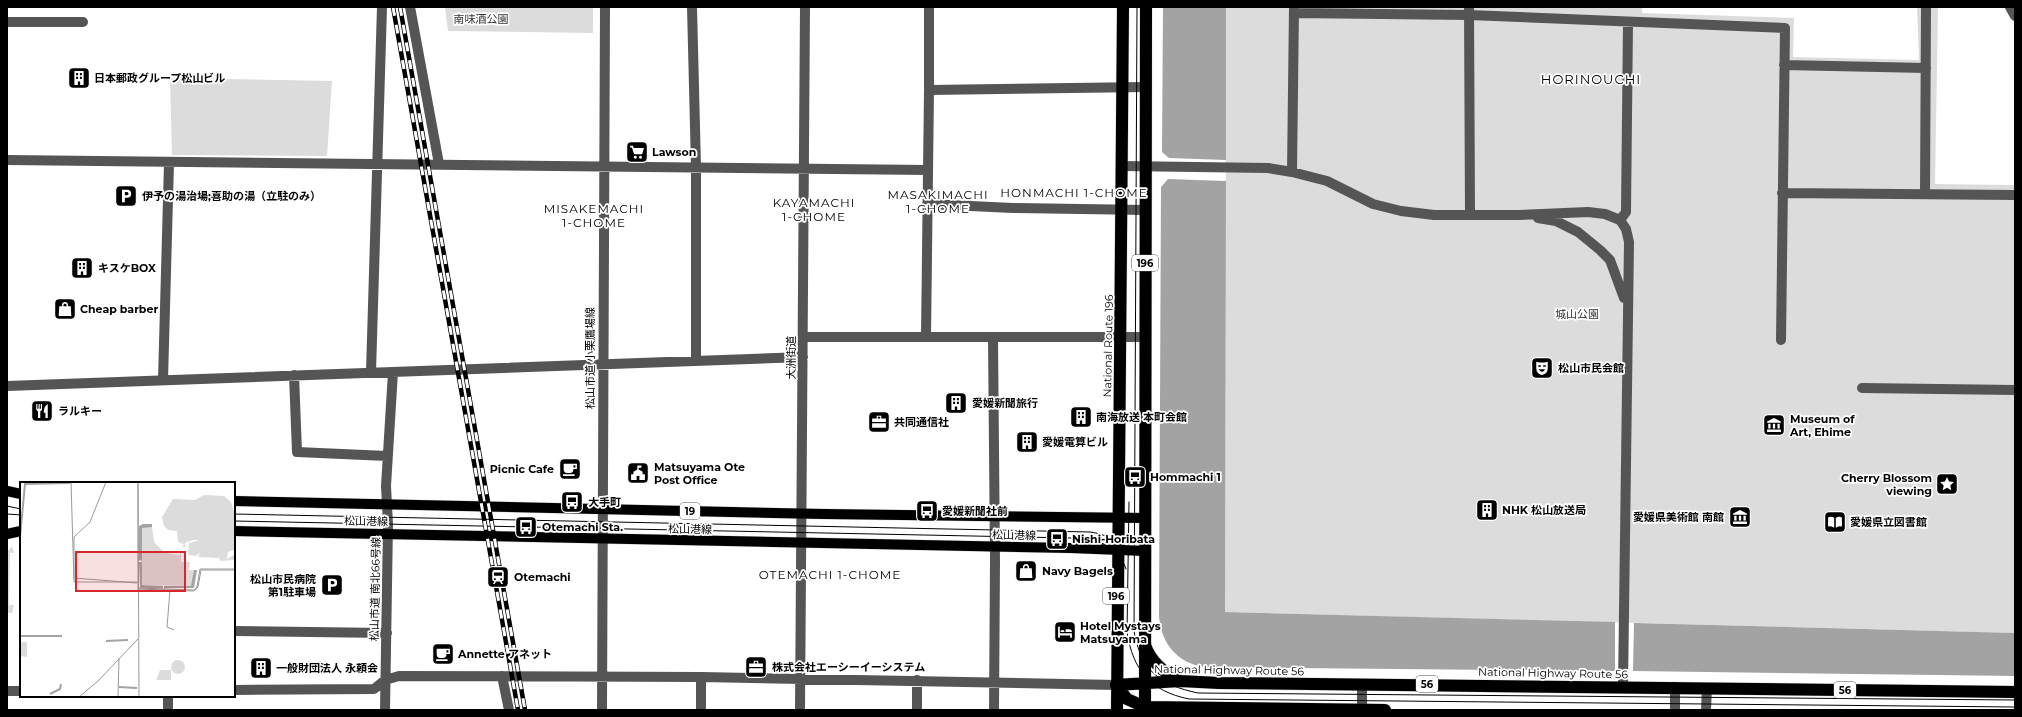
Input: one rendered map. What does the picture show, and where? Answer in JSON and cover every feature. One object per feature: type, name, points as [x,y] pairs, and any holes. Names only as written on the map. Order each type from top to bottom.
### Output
[{"type":"highway","name":"National Route 196","points":[[1116,685],[1121,336],[1123,7]]},
{"type":"highway","name":"196","points":[[1143,682],[1146,551],[1146,7]]},
{"type":"highway","name":"196","points":[[1144,643],[1148,654],[1156,664],[1180,681]]},
{"type":"highway","name":"National Highway Route 56","points":[[1116,685],[1143,682],[1180,681],[2015,692]]},
{"type":"highway","points":[[1143,682],[1145,709]]},
{"type":"highway","points":[[1116,685],[1127,699],[1145,709],[1385,710]]},
{"type":"highway","points":[[1116,685],[1117,710]]},
{"type":"main road","points":[[7,491],[20,494]]},
{"type":"main road","name":"松山港線","points":[[235,501],[602,508],[802,514],[1145,518]]},
{"type":"main road","name":"松山港線","points":[[235,531],[802,542],[1146,551]]},
{"type":"main road","points":[[7,534],[20,532]]},
{"type":"street","points":[[371,372],[382,7]]},
{"type":"street","points":[[410,7],[439,164]]},
{"type":"street","name":"松山市道 小栗鷹場線","points":[[602,710],[604,7]]},
{"type":"street","points":[[692,7],[696,167],[696,361]]},
{"type":"street","name":"大洲街道","points":[[800,710],[805,7]]},
{"type":"street","points":[[926,337],[929,7]]},
{"type":"street","points":[[1925,194],[1926,7]]},
{"type":"street","points":[[2010,7],[2015,16]]},
{"type":"street","points":[[1292,172],[1294,10],[1469,11],[1628,22],[1785,28],[1781,340]]},
{"type":"street","points":[[1469,11],[1470,214]]},
{"type":"street","points":[[7,22],[83,22]]},
{"type":"street","points":[[1620,220],[1626,212],[1628,22]]},
{"type":"street","points":[[1784,65],[1926,68]]},
{"type":"street","points":[[929,90],[1146,87]]},
{"type":"street","points":[[7,160],[169,163],[439,164],[928,170]]},
{"type":"street","points":[[163,380],[169,163]]},
{"type":"street","points":[[1122,166],[1268,168],[1292,172],[1327,181],[1373,204],[1401,211],[1434,214],[1518,215],[1588,212],[1605,214],[1620,220],[1626,229],[1629,242],[1623,686]]},
{"type":"street","points":[[1782,193],[2015,195]]},
{"type":"street","points":[[927,204],[1145,210]]},
{"type":"street","points":[[1518,215],[1556,221],[1578,232],[1610,260],[1620,283],[1627,307]]},
{"type":"street","points":[[1610,260],[1622,257],[1626,253],[1629,242]]},
{"type":"street","points":[[803,337],[1145,337]]},
{"type":"street","points":[[993,337],[995,547],[994,710]]},
{"type":"street","points":[[7,386],[803,357]]},
{"type":"street","name":"松山市道 南北66号線","points":[[385,710],[388,534],[387,456],[394,372]]},
{"type":"street","points":[[294,375],[297,452],[387,456]]},
{"type":"street","points":[[1862,388],[2015,390]]},
{"type":"street","points":[[235,631],[387,633]]},
{"type":"street","points":[[235,690],[374,689],[385,680],[399,676],[801,678],[1116,685]]},
{"type":"street","points":[[502,676],[508,710]]},
{"type":"street","points":[[701,677],[701,710]]},
{"type":"street","points":[[917,680],[917,710]]},
{"type":"street","points":[[1362,684],[1362,710]]},
{"type":"street","points":[[1675,687],[1675,710]]},
{"type":"street","points":[[1706,710],[1707,688]]},
{"type":"street","points":[[7,691],[20,691]]},
{"type":"street","points":[[168,697],[168,710]]},
{"type":"green space","name":"南味酒公園","points":[[445,7],[593,7],[593,33],[448,31]]},
{"type":"green space","name":"城山公園","points":[[1226,7],[1642,7],[1642,13],[1794,18],[1793,57],[1919,60],[1917,7],[1938,7],[1935,184],[2015,185],[2015,633],[1225,612]]},
{"type":"green space","points":[[170,78],[332,81],[327,156],[172,155]]},
{"type":"green space","points":[[12,546],[14,553],[10,553],[9,605],[14,605],[12,613],[7,613],[7,552]]},
{"type":"shaded area","points":[[1163,7],[1226,7],[1226,160],[1169,158],[1162,152]]},
{"type":"shaded area","points":[[1168,179],[1226,181],[1225,612],[1615,622],[1615,671],[1204,667],[1194,665],[1186,661],[1172,650],[1163,635],[1159,616],[1161,187]]},
{"type":"shaded area","points":[[1634,623],[2015,633],[2015,676],[1633,671]]},
{"type":"tram line","points":[[1137,7],[1134,631],[1137,645],[1142,656],[1147,666],[1154,674],[1173,686],[1198,693],[2015,700]]},
{"type":"tram line","points":[[1129,502],[1127,632],[1130,645],[1139,668],[1146,677],[1164,690],[1189,699],[2015,707]]},
{"type":"tram line","points":[[7,506],[20,509]]},
{"type":"tram line","points":[[7,514],[20,515]]},
{"type":"tram line","points":[[235,514],[1090,532],[1101,534],[1112,539],[1121,546],[1128,555]]},
{"type":"tram line","points":[[235,521],[1071,538],[1104,544],[1117,553],[1126,569]]},
{"type":"railway","points":[[393,7],[518,710]]},
{"type":"railway","points":[[400,7],[525,710]]},
{"type":"place","name":"日本郵政グループ松山ビル","points":[[79,78]]},
{"type":"place","name":"Lawson","points":[[637,152]]},
{"type":"place","name":"伊予の湯治場;喜助の湯（立駐のみ）","points":[[126,196]]},
{"type":"place","name":"キスケBOX","points":[[82,268]]},
{"type":"place","name":"Cheap barber","points":[[65,309]]},
{"type":"place","name":"松山市民会館","points":[[1542,368]]},
{"type":"place","name":"愛媛新聞旅行","points":[[956,403]]},
{"type":"place","name":"ラルキー","points":[[42,411]]},
{"type":"place","name":"南海放送 本町会館","points":[[1081,417]]},
{"type":"place","name":"共同通信社","points":[[879,422]]},
{"type":"place","name":"Museum of Art, Ehime","points":[[1774,425]]},
{"type":"place","name":"愛媛電算ビル","points":[[1027,442]]},
{"type":"place","name":"Picnic Cafe","points":[[570,469]]},
{"type":"place","name":"Matsuyama Ote Post Office","points":[[638,473]]},
{"type":"place","name":"Hommachi 1","points":[[1135,477]]},
{"type":"place","name":"Cherry Blossom viewing","points":[[1947,484]]},
{"type":"place","name":"大手町","points":[[572,502]]},
{"type":"place","name":"NHK 松山放送局","points":[[1487,510]]},
{"type":"place","name":"愛媛新聞社前","points":[[927,511]]},
{"type":"place","name":"愛媛県美術館 南館","points":[[1740,517]]},
{"type":"place","name":"愛媛県立図書館","points":[[1835,522]]},
{"type":"place","name":"Otemachi Sta.","points":[[526,527]]},
{"type":"place","name":"Nishi-Horibata","points":[[1057,539]]},
{"type":"place","name":"Navy Bagels","points":[[1026,571]]},
{"type":"place","name":"Otemachi","points":[[498,577]]},
{"type":"place","name":"松山市民病院 第1駐車場","points":[[332,585]]},
{"type":"place","name":"Hotel Mystays Matsuyama","points":[[1065,632]]},
{"type":"place","name":"Annette アネット","points":[[443,654]]},
{"type":"place","name":"株式会社エーシーイーシステム","points":[[756,667]]},
{"type":"place","name":"一般財団法人 永頼会","points":[[261,668]]},
{"type":"district","name":"HORINOUCHI","points":[[1591,79]]},
{"type":"district","name":"HONMACHI 1-CHOME","points":[[1074,192]]},
{"type":"district","name":"MASAKIMACHI 1-CHOME","points":[[938,201]]},
{"type":"district","name":"KAYAMACHI 1-CHOME","points":[[814,209]]},
{"type":"district","name":"MISAKEMACHI 1-CHOME","points":[[594,215]]},
{"type":"district","name":"OTEMACHI 1-CHOME","points":[[830,574]]}]
